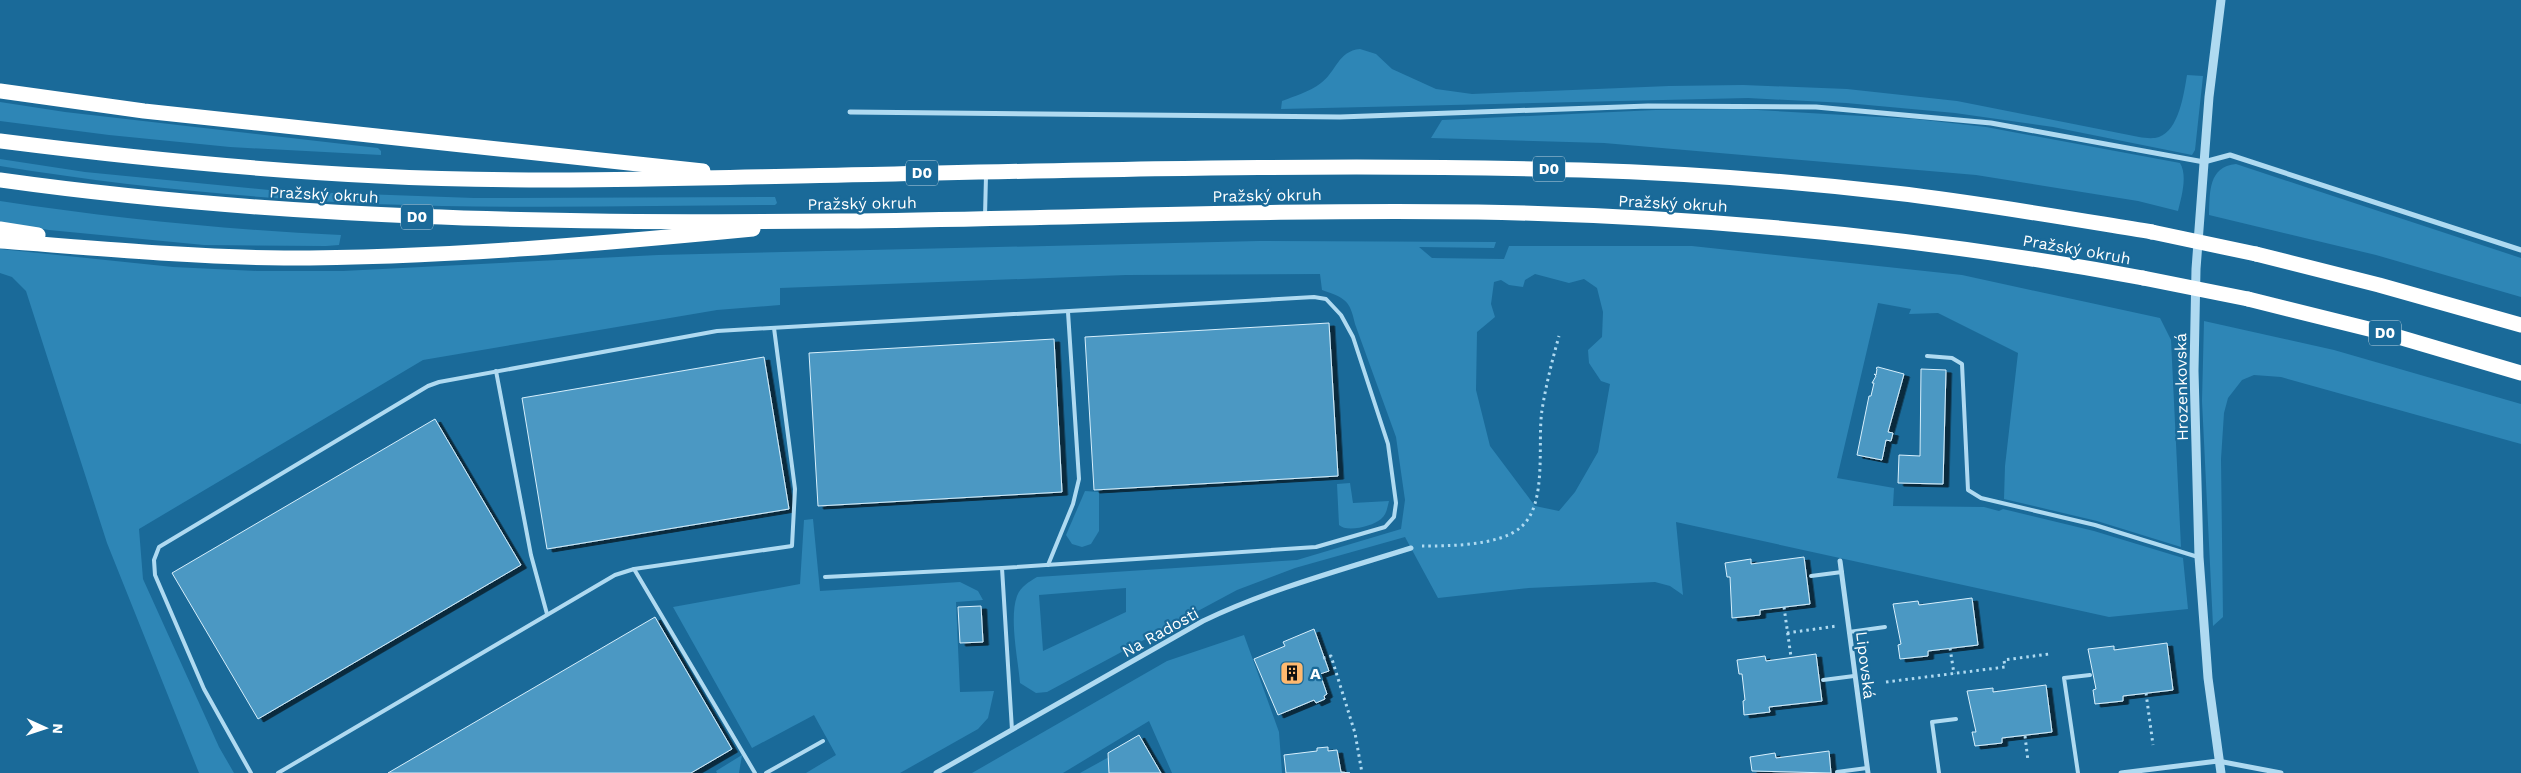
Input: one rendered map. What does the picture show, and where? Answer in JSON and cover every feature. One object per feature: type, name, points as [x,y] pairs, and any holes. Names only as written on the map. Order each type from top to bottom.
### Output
[{"type":"highway","points":[[3,91],[181,115],[393,139],[526,150],[754,177]]},
{"type":"highway","name":"Pražský okruh","points":[[0,141],[228,167],[380,176],[619,180],[1397,166],[1636,172],[1777,181],[1898,193],[2152,232],[2256,254],[2379,285],[2521,325]]},
{"type":"highway","name":"Pražský okruh","points":[[0,180],[173,202],[334,213],[467,218],[836,221],[1395,211],[1627,218],[1776,227],[1888,238],[2000,253],[2143,278],[2248,299],[2384,333],[2521,373]]},
{"type":"highway","points":[[0,241],[248,257],[399,255],[573,245],[836,221]]},
{"type":"highway","points":[[0,229],[121,249]]},
{"type":"street","name":"Hrozenkovská","points":[[2221,0],[2209,97],[2196,269],[2194,371],[2200,557],[2208,678],[2221,773]]},
{"type":"street","points":[[850,112],[1340,117],[1648,106],[1816,106],[1991,123],[2204,162],[2230,155],[2521,250]]},
{"type":"street","name":"Na Radosti","points":[[936,773],[1204,621],[1237,605],[1271,591],[1411,548]]},
{"type":"street","name":"Lipovská","points":[[1840,561],[1867,770]]},
{"type":"street","points":[[2121,773],[2218,761],[2281,773]]},
{"type":"lane","points":[[985,218],[986,172]]},
{"type":"lane","points":[[251,773],[204,689],[154,575],[154,560],[159,547],[428,386],[496,371],[717,331],[1068,312],[1314,296],[1326,299],[1341,315],[1353,338],[1388,444],[1396,503],[1394,517],[1386,527],[1316,547],[1002,568],[825,577]]},
{"type":"lane","points":[[1048,565],[1073,504],[1079,479],[1068,312]]},
{"type":"lane","points":[[278,773],[615,575],[634,569],[792,546],[795,489],[774,328]]},
{"type":"lane","points":[[1927,356],[1952,358],[1962,364],[1968,490],[1970,493],[1981,498],[2095,525],[2200,557]]},
{"type":"lane","points":[[496,371],[530,555],[547,614]]},
{"type":"lane","points":[[1002,568],[1012,730]]},
{"type":"lane","points":[[634,569],[755,773]]},
{"type":"lane","points":[[1811,576],[1842,572]]},
{"type":"lane","points":[[1849,632],[1885,627]]},
{"type":"lane","points":[[2078,773],[2064,678],[2090,675]]},
{"type":"lane","points":[[1823,680],[1854,676]]},
{"type":"lane","points":[[1939,773],[1932,722],[1956,719]]},
{"type":"lane","points":[[766,773],[823,741]]},
{"type":"lane","points":[[1837,772],[1867,770]]},
{"type":"path","points":[[1411,548],[1422,546],[1452,547],[1494,538],[1514,532],[1527,521],[1535,506],[1538,485],[1541,413],[1546,381],[1560,336]]},
{"type":"path","points":[[1784,607],[1791,658]]},
{"type":"path","points":[[1787,633],[1837,626]]},
{"type":"path","points":[[1950,648],[1954,674]]},
{"type":"path","points":[[1886,682],[2005,667],[2004,660],[2049,654]]},
{"type":"path","points":[[1323,658],[1331,656],[1355,733],[1362,773]]},
{"type":"path","points":[[2146,693],[2153,745]]},
{"type":"path","points":[[2025,736],[2028,761]]},
{"type":"shaded area","points":[[1360,49],[1376,54],[1392,69],[1436,89],[1472,94],[1743,85],[1847,89],[1957,101],[2149,138],[2159,137],[2166,133],[2176,119],[2187,75],[2203,76],[2195,150],[2192,155],[2053,127],[1955,113],[1846,103],[1748,98],[1281,109],[1282,101],[1302,94],[1321,83],[1342,58]]},
{"type":"shaded area","points":[[0,102],[65,112],[378,148],[381,151],[381,155],[230,147],[109,135],[0,121]]},
{"type":"shaded area","points":[[1740,109],[1915,119],[1986,127],[2180,163],[2184,180],[2182,194],[2178,211],[2138,201],[1976,175],[1604,143],[1431,138],[1442,120],[1655,110]]},
{"type":"shaded area","points":[[0,159],[85,172],[279,191],[474,198],[775,197],[777,203],[775,205],[524,207],[373,204],[232,195],[93,180],[0,166]]},
{"type":"shaded area","points":[[2236,164],[2521,258],[2521,297],[2376,255],[2209,215],[2212,182],[2215,175],[2227,166]]},
{"type":"shaded area","points":[[0,201],[170,222],[341,235],[339,245],[326,246],[204,245],[49,230],[0,222]]},
{"type":"shaded area","points":[[1259,241],[1496,242],[1494,248],[1419,247],[1432,258],[1504,259],[1509,246],[1692,246],[1962,275],[2160,318],[2171,340],[2181,547],[2097,521],[2004,499],[2005,466],[2018,353],[1938,313],[1909,314],[1911,309],[1878,303],[1837,478],[1894,488],[1893,506],[1984,507],[1999,511],[2003,509],[2094,531],[2183,558],[2188,609],[2109,617],[1676,522],[1683,595],[1670,586],[1655,582],[1529,588],[1438,598],[1405,537],[1295,568],[1237,590],[1047,692],[1036,693],[1020,683],[1014,616],[1017,596],[1026,585],[1037,577],[1297,560],[1401,529],[1405,500],[1396,437],[1348,305],[1336,295],[1322,290],[1320,274],[1126,275],[780,288],[780,305],[717,310],[423,360],[139,529],[143,579],[219,747],[234,773],[199,773],[107,543],[26,291],[12,277],[0,273],[0,249],[173,267],[257,271],[343,271],[658,255]],"holes":[[[1535,274],[1569,283],[1584,279],[1597,288],[1603,312],[1602,337],[1588,350],[1589,363],[1601,381],[1610,384],[1598,452],[1575,492],[1559,511],[1535,506],[1490,446],[1476,390],[1477,332],[1495,317],[1491,304],[1494,282],[1501,280],[1509,285],[1523,287],[1525,280]],[[1126,588],[1126,612],[1043,651],[1039,595]]]},
{"type":"shaded area","points":[[2204,321],[2334,350],[2521,404],[2521,444],[2281,377],[2254,375],[2242,380],[2228,398],[2224,413],[2221,459],[2223,617],[2213,626],[2202,401]]},
{"type":"shaded area","points":[[1350,483],[1353,503],[1389,501],[1386,513],[1381,519],[1360,528],[1348,528],[1339,525],[1337,484]]},
{"type":"shaded area","points":[[1085,491],[1099,492],[1099,531],[1091,544],[1082,547],[1072,544],[1066,535]]},
{"type":"shaded area","points":[[813,519],[820,591],[960,582],[978,591],[983,600],[956,602],[960,692],[994,691],[988,718],[978,729],[900,773],[806,773],[836,755],[814,715],[752,748],[673,607],[800,584],[804,520]]},
{"type":"shaded area","points":[[1244,635],[1279,732],[1282,773],[1172,773],[1149,721],[1063,773],[972,773],[1167,661]]},
{"type":"shaded area","points":[[742,755],[739,773],[717,773],[716,771]]},
{"type":"shaded area","points":[[1109,757],[1109,773],[1080,773]]},
{"type":"building","points":[[1329,323],[1338,476],[1094,490],[1085,337]]},
{"type":"building","points":[[1054,339],[1062,492],[818,506],[809,353]]},
{"type":"building","points":[[764,357],[789,509],[547,549],[522,398]]},
{"type":"building","points":[[1876,368],[1904,374],[1888,432],[1893,433],[1891,441],[1886,440],[1882,460],[1857,455],[1869,396],[1871,396],[1874,383],[1872,383],[1876,376],[1874,374],[1876,375]]},
{"type":"building","points":[[1921,369],[1946,370],[1943,484],[1898,483],[1899,455],[1920,456]]},
{"type":"building","points":[[435,419],[521,565],[258,719],[172,573]]},
{"type":"building","points":[[1804,557],[1810,604],[1760,610],[1760,615],[1732,618],[1730,577],[1727,577],[1725,563],[1751,559],[1751,564]]},
{"type":"building","points":[[1972,598],[1978,645],[1928,651],[1928,656],[1900,659],[1898,645],[1901,644],[1893,604],[1918,601],[1919,605]]},
{"type":"building","points":[[981,606],[983,642],[960,643],[958,607]]},
{"type":"building","points":[[655,617],[732,749],[691,773],[388,773]]},
{"type":"building","name":"A","points":[[1314,629],[1329,671],[1320,674],[1327,694],[1324,696],[1325,699],[1316,703],[1314,700],[1278,715],[1254,659],[1285,646],[1283,642]]},
{"type":"building","points":[[2167,643],[2173,690],[2123,696],[2123,701],[2095,704],[2093,690],[2096,689],[2088,649],[2114,646],[2114,650]]},
{"type":"building","points":[[1816,654],[1822,701],[1769,707],[1770,712],[1744,715],[1743,701],[1745,700],[1742,674],[1739,674],[1737,660],[1765,656],[1766,661]]},
{"type":"building","points":[[2046,685],[2052,732],[2002,738],[2002,743],[1975,746],[1972,732],[1976,732],[1967,691],[1993,688],[1993,692]]},
{"type":"building","points":[[1139,735],[1161,773],[1109,773],[1108,753]]},
{"type":"building","points":[[1328,747],[1328,751],[1337,750],[1341,772],[1350,773],[1286,773],[1284,755],[1317,751],[1317,748]]},
{"type":"building","points":[[1829,751],[1831,773],[1752,771],[1750,757],[1775,753],[1776,758]]},
{"type":"place","name":"A","points":[[1292,673]]}]
